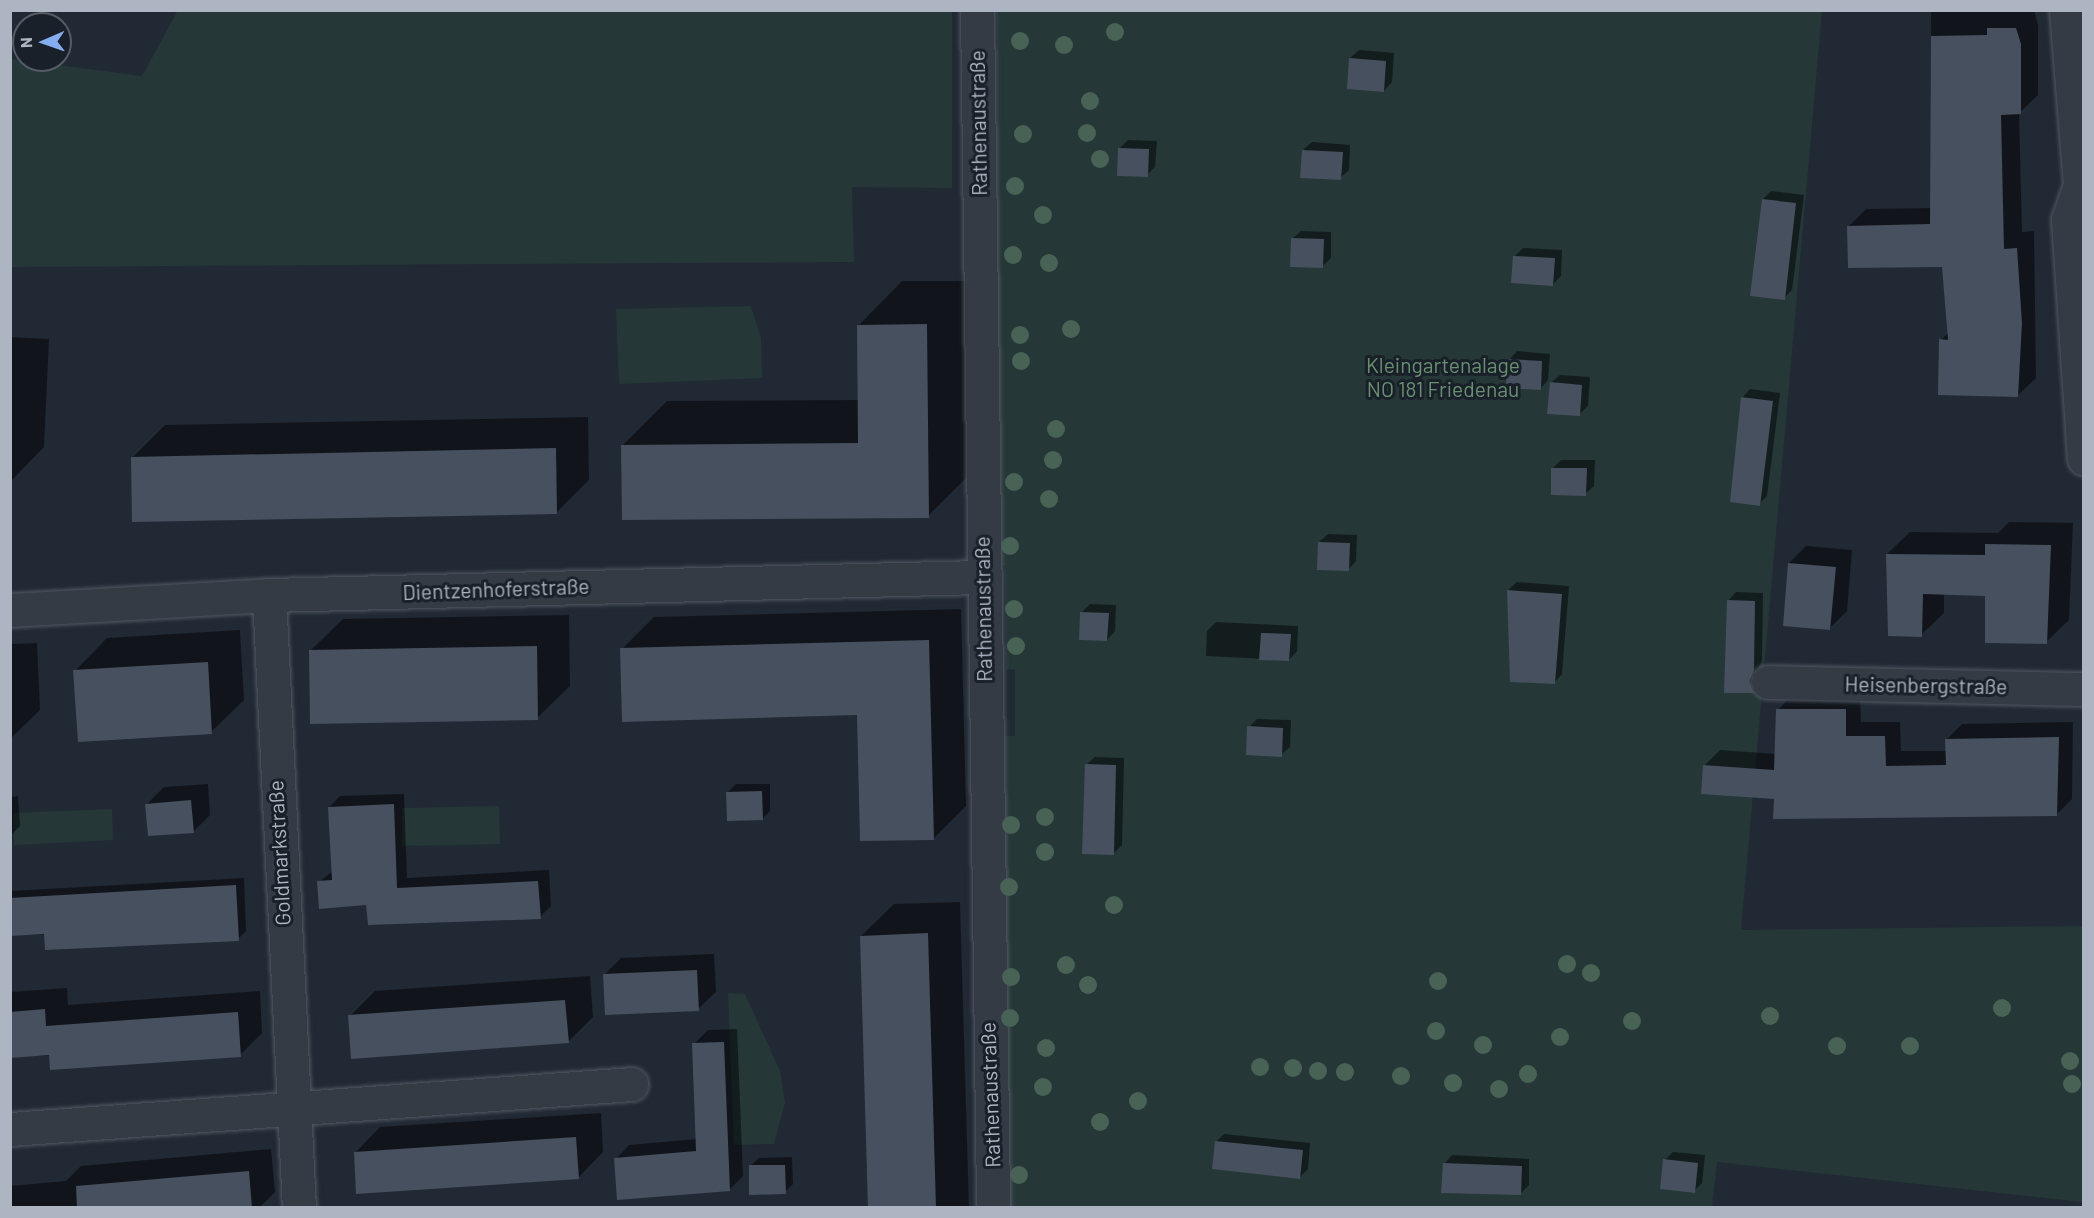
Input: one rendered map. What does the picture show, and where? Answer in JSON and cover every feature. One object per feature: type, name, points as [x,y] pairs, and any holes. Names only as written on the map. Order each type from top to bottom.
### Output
[{"type":"street","name":"Rathenaustraße","points":[[977,10],[982,577],[993,1208]]},
{"type":"street","points":[[2066,10],[2082,185],[2068,219],[2084,458]]},
{"type":"street","name":"Dientzenhoferstraße","points":[[10,610],[269,595],[982,577]]},
{"type":"street","name":"Goldmarkstraße","points":[[269,595],[299,1208]]},
{"type":"street","name":"Heisenbergstraße","points":[[1768,682],[2084,689]]},
{"type":"street","points":[[10,1129],[295,1111],[631,1084]]},
{"type":"green space","points":[[178,10],[952,11],[952,188],[852,187],[854,262],[11,267],[11,59],[12,72],[72,72],[72,67],[142,76]]},
{"type":"green space","name":"Kleingartenalage NO 181 Friedenau","points":[[997,11],[1822,11],[1741,930],[2083,926],[2083,1202],[1717,1162],[1712,1207],[1004,1207],[999,736],[1015,736],[1015,670],[1006,669],[1005,565],[998,565]]},
{"type":"green space","points":[[751,306],[761,338],[762,378],[619,384],[616,309]]},
{"type":"green space","points":[[499,806],[500,844],[402,846],[402,808]]},
{"type":"green space","points":[[112,809],[113,840],[14,845],[13,813]]},
{"type":"green space","points":[[728,993],[745,994],[780,1071],[785,1103],[774,1144],[734,1145]]},
{"type":"building","points":[[1987,28],[2016,28],[2021,44],[2021,114],[2001,115],[2004,249],[2017,248],[2022,323],[2018,397],[1938,395],[1939,339],[1948,340],[1942,267],[1848,268],[1847,226],[1930,224],[1931,36],[1987,35]]},
{"type":"building","points":[[1349,58],[1386,61],[1384,92],[1347,89]]},
{"type":"building","points":[[1118,148],[1149,149],[1148,177],[1117,176]]},
{"type":"building","points":[[1302,150],[1343,152],[1341,180],[1300,178]]},
{"type":"building","points":[[1762,199],[1796,203],[1785,300],[1750,296]]},
{"type":"building","points":[[1291,238],[1324,239],[1323,268],[1290,267]]},
{"type":"building","points":[[1513,256],[1555,258],[1553,286],[1511,283]]},
{"type":"building","points":[[927,324],[929,518],[622,520],[621,445],[858,443],[857,325]]},
{"type":"building","points":[[1507,359],[1542,361],[1541,390],[1506,388]]},
{"type":"building","points":[[1550,382],[1582,385],[1580,416],[1547,414]]},
{"type":"building","points":[[1741,397],[1773,401],[1760,506],[1730,502]]},
{"type":"building","points":[[556,448],[557,514],[132,522],[131,457]]},
{"type":"building","points":[[1551,468],[1587,468],[1586,496],[1551,495]]},
{"type":"building","points":[[1318,542],[1350,543],[1349,571],[1317,570]]},
{"type":"building","points":[[1985,544],[2051,545],[2047,644],[1985,643],[1985,596],[1923,594],[1922,637],[1888,636],[1886,554],[1985,555]]},
{"type":"building","points":[[1788,563],[1836,567],[1830,630],[1783,626]]},
{"type":"building","points":[[1507,590],[1562,594],[1555,684],[1510,682]]},
{"type":"building","points":[[1727,600],[1755,601],[1754,670],[1749,682],[1754,693],[1724,693]]},
{"type":"building","points":[[1080,612],[1109,613],[1107,641],[1079,640]]},
{"type":"building","points":[[1261,633],[1291,634],[1289,661],[1259,660]]},
{"type":"building","points":[[929,640],[934,840],[860,841],[857,715],[622,722],[620,648]]},
{"type":"building","points":[[537,646],[538,720],[310,724],[309,650]]},
{"type":"building","points":[[208,662],[212,734],[78,742],[73,670]]},
{"type":"building","points":[[1776,709],[1846,709],[1846,736],[1885,736],[1886,766],[1946,765],[1945,739],[2059,737],[2057,816],[1773,819],[1774,799],[1701,794],[1703,765],[1774,770]]},
{"type":"building","points":[[1247,726],[1283,728],[1282,757],[1246,755]]},
{"type":"building","points":[[1085,764],[1116,765],[1114,855],[1082,854]]},
{"type":"building","points":[[762,791],[763,820],[727,821],[726,792]]},
{"type":"building","points":[[191,800],[194,833],[148,836],[145,804]]},
{"type":"building","points":[[394,804],[397,888],[538,881],[541,919],[368,925],[366,905],[319,909],[317,881],[332,880],[328,807]]},
{"type":"building","points":[[236,885],[239,941],[45,950],[44,934],[10,936],[10,898]]},
{"type":"building","points":[[928,933],[936,1208],[868,1208],[860,936]]},
{"type":"building","points":[[697,970],[699,1011],[605,1015],[603,974]]},
{"type":"building","points":[[565,1000],[569,1043],[351,1059],[348,1015]]},
{"type":"building","points":[[45,1009],[46,1026],[238,1012],[241,1057],[50,1070],[49,1055],[10,1058],[10,1012]]},
{"type":"building","points":[[724,1042],[730,1191],[617,1200],[614,1158],[696,1151],[692,1043]]},
{"type":"building","points":[[576,1137],[579,1179],[356,1194],[354,1152]]},
{"type":"building","points":[[1215,1141],[1303,1150],[1300,1179],[1212,1169]]},
{"type":"building","points":[[1663,1159],[1698,1163],[1695,1193],[1660,1189]]},
{"type":"building","points":[[1443,1163],[1522,1166],[1521,1195],[1441,1193]]},
{"type":"building","points":[[749,1165],[785,1165],[786,1194],[749,1195]]},
{"type":"building","points":[[249,1171],[252,1208],[77,1208],[76,1186]]}]
